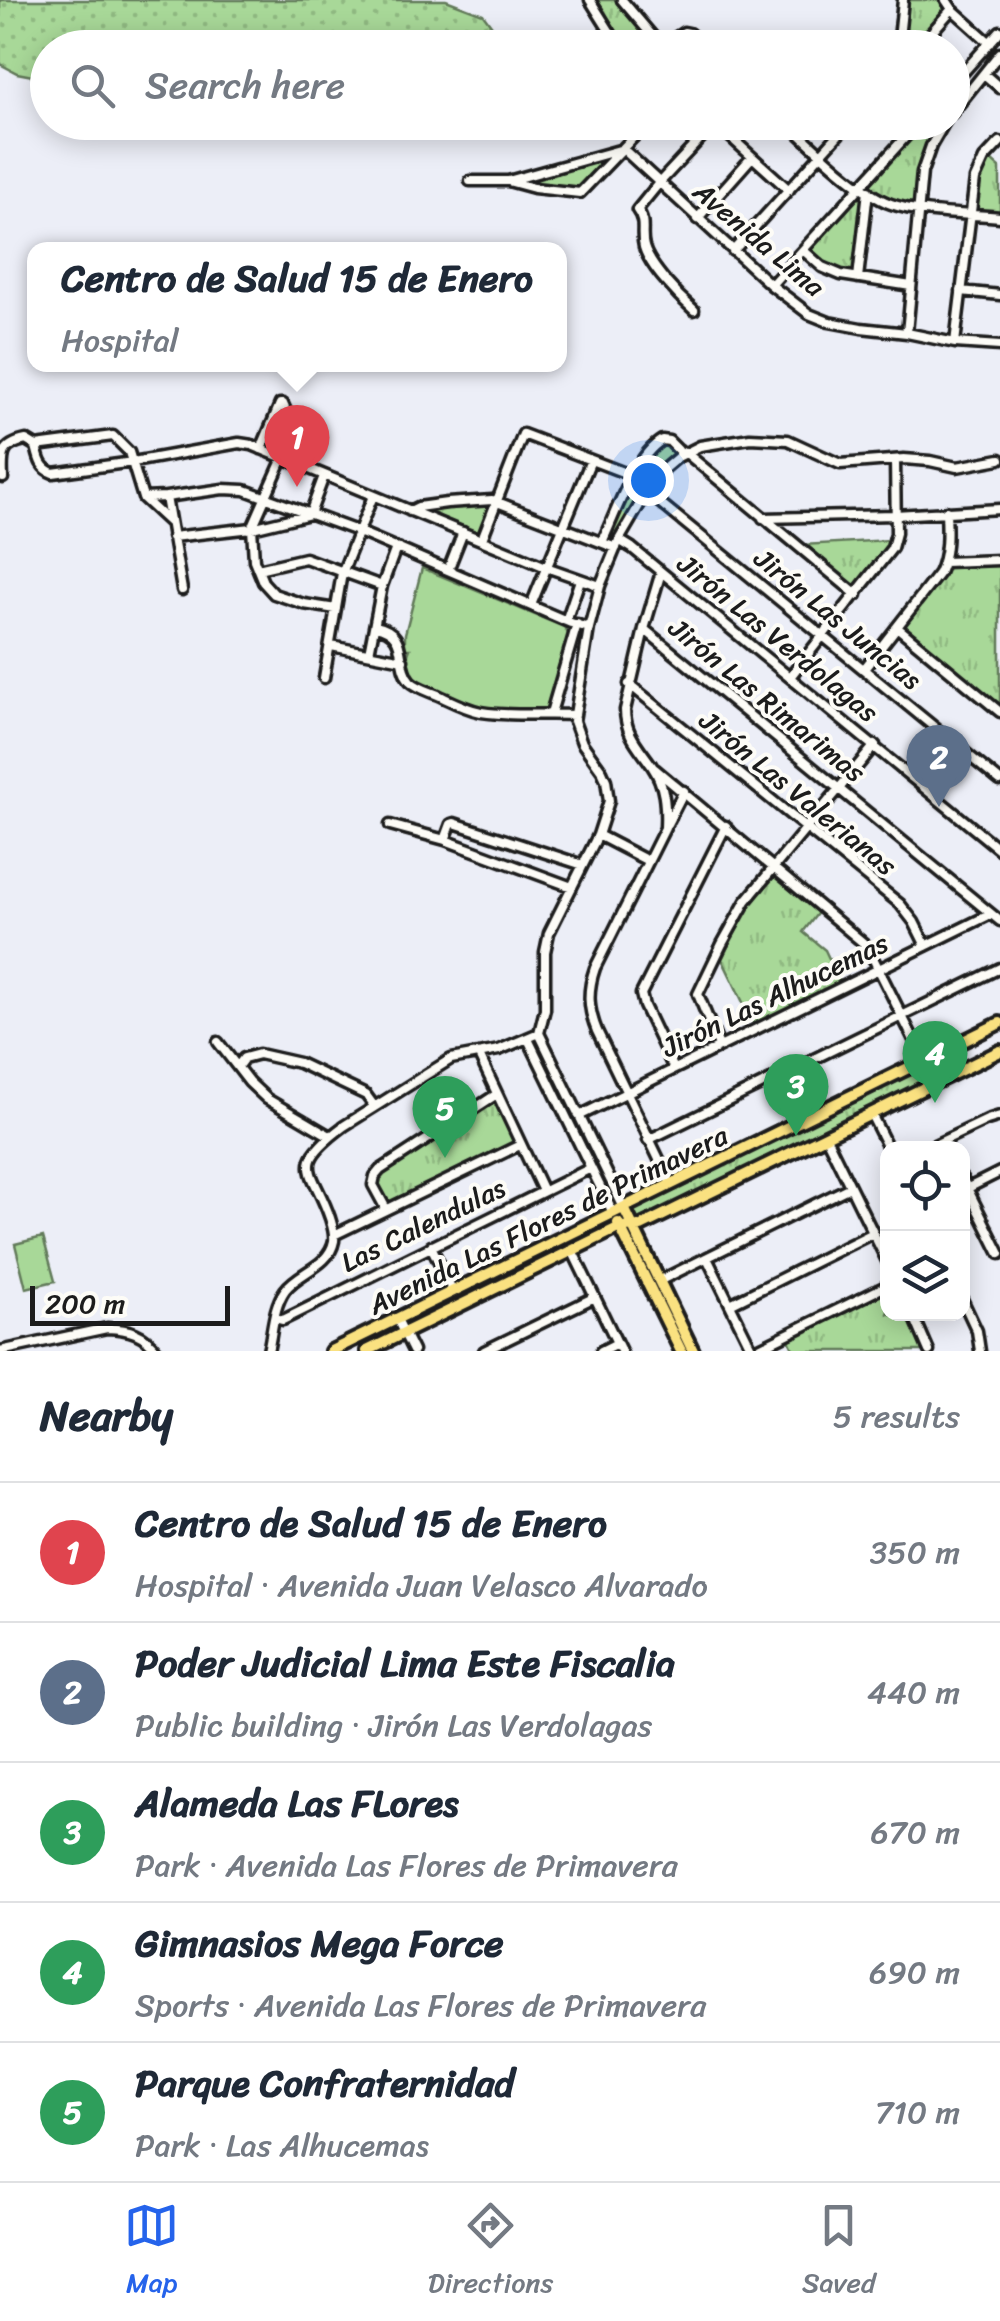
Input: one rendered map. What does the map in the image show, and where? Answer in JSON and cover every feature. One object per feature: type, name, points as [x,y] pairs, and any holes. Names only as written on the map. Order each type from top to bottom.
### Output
[{"type":"main road","name":"Avenida Las Flores de Primavera","points":[[331,1351],[1000,1023]]},
{"type":"main road","name":"Avenida Las Flores de Primavera","points":[[367,1351],[620,1227],[641,1226],[1000,1051]]},
{"type":"main road","points":[[980,1061],[1000,1059]]},
{"type":"main road","points":[[618,1211],[632,1227],[693,1351]]},
{"type":"main road","points":[[618,1211],[620,1227],[681,1351]]},
{"type":"street","points":[[590,0],[609,30]]},
{"type":"street","points":[[622,0],[646,30]]},
{"type":"street","points":[[900,30],[903,0]]},
{"type":"street","points":[[946,0],[990,43]]},
{"type":"street","points":[[934,30],[952,9]]},
{"type":"street","points":[[970,66],[1000,31]]},
{"type":"street","points":[[970,91],[1000,53]]},
{"type":"street","points":[[984,74],[1000,88]]},
{"type":"street","points":[[508,180],[534,188],[580,192],[632,140]]},
{"type":"street","points":[[694,310],[663,278],[645,252],[644,222],[637,210],[699,140]]},
{"type":"street","points":[[734,140],[789,190]]},
{"type":"street","points":[[806,140],[865,189],[890,204],[1000,218]]},
{"type":"street","points":[[734,251],[834,140]]},
{"type":"street","points":[[770,285],[865,189],[904,140]]},
{"type":"street","points":[[907,333],[918,209],[926,159],[934,140]]},
{"type":"street","points":[[956,343],[973,190],[978,169],[1000,142]]},
{"type":"street","points":[[470,181],[508,180],[623,150]]},
{"type":"street","name":"Avenida Lima","points":[[623,150],[770,285],[809,314],[860,328],[1000,346]]},
{"type":"street","points":[[698,218],[752,157]]},
{"type":"street","points":[[858,278],[865,189]]},
{"type":"street","points":[[803,250],[822,267],[841,275],[912,286]]},
{"type":"street","points":[[961,291],[1000,295]]},
{"type":"street","points":[[262,449],[283,404],[308,468]]},
{"type":"street","points":[[482,539],[523,434],[633,476]]},
{"type":"street","points":[[3,478],[2,456],[9,446],[26,440],[36,446],[113,436],[134,462],[143,498],[170,524]]},
{"type":"street","points":[[618,1211],[539,1033],[546,1009],[546,942],[598,836],[609,801],[606,780],[578,735],[575,714],[589,628],[617,544],[647,492],[673,460],[682,451],[714,443],[761,438],[788,440],[840,464],[917,459],[957,467],[1000,459]]},
{"type":"street","points":[[602,542],[633,476],[658,442],[666,440],[857,595]]},
{"type":"street","points":[[36,446],[40,464],[52,473],[240,444],[262,449],[600,586]]},
{"type":"street","points":[[283,458],[252,528],[254,560],[268,588],[280,597],[336,609]]},
{"type":"street","points":[[530,606],[591,460]]},
{"type":"street","points":[[790,677],[892,548],[896,533],[894,460]]},
{"type":"street","points":[[310,514],[324,476]]},
{"type":"street","points":[[143,498],[237,488],[357,532],[589,628]]},
{"type":"street","name":"Jirón Las Juncias","points":[[647,492],[1000,781]]},
{"type":"street","points":[[324,678],[342,573],[373,496]]},
{"type":"street","points":[[166,497],[182,590]]},
{"type":"street","points":[[410,511],[447,503],[498,502]]},
{"type":"street","name":"Jirón Las Verdolagas","points":[[498,502],[561,528],[632,548],[1000,850]]},
{"type":"street","points":[[762,518],[1000,509]]},
{"type":"street","points":[[864,669],[930,587],[944,562],[946,511]]},
{"type":"street","points":[[172,537],[252,528],[310,514]]},
{"type":"street","points":[[448,570],[464,532]]},
{"type":"street","points":[[369,653],[382,586],[396,548]]},
{"type":"street","points":[[258,569],[304,558],[382,586]]},
{"type":"street","points":[[944,562],[1000,560]]},
{"type":"street","points":[[660,572],[630,684],[625,721],[664,793],[665,828]]},
{"type":"street","points":[[566,621],[580,580]]},
{"type":"street","points":[[551,714],[576,624]]},
{"type":"street","points":[[375,626],[394,636],[412,682],[468,708],[484,713],[575,714]]},
{"type":"street","points":[[898,628],[1000,712]]},
{"type":"street","name":"Jirón Las Rimarimas","points":[[644,629],[1000,922]]},
{"type":"street","points":[[330,646],[404,660]]},
{"type":"street","name":"Jirón Las Valerianas","points":[[630,684],[900,904],[926,946]]},
{"type":"street","points":[[719,1046],[698,994],[722,944],[746,902],[874,745]]},
{"type":"street","points":[[652,766],[867,946],[935,1082]]},
{"type":"street","points":[[671,1184],[591,1018],[589,986],[684,791]]},
{"type":"street","points":[[444,840],[454,823],[583,865]]},
{"type":"street","points":[[390,825],[572,886]]},
{"type":"street","points":[[674,1068],[641,994],[726,826]]},
{"type":"street","points":[[598,836],[648,860]]},
{"type":"street","name":"Jirón Las Alhucemas","points":[[579,1116],[991,914]]},
{"type":"street","points":[[648,1140],[1000,968]]},
{"type":"street","points":[[268,1351],[284,1292],[298,1276],[323,1261],[331,1248],[334,1235],[328,1213],[309,1172],[314,1154],[330,1136],[451,1059],[508,1047],[539,1033]]},
{"type":"street","points":[[528,1039],[591,1168],[618,1211]]},
{"type":"street","points":[[218,1042],[267,1099],[330,1136]]},
{"type":"street","points":[[238,1066],[250,1055],[259,1054],[299,1062],[366,1095],[374,1106]]},
{"type":"street","points":[[479,1054],[543,1192]]},
{"type":"street","points":[[386,1210],[373,1185],[374,1176],[496,1094]]},
{"type":"street","points":[[872,1114],[885,1141]]},
{"type":"street","points":[[952,1141],[1000,1116]]},
{"type":"street","points":[[826,1137],[880,1248]]},
{"type":"street","points":[[334,1235],[520,1144]]},
{"type":"street","name":"Las Calendulas","points":[[275,1318],[283,1320],[591,1168]]},
{"type":"street","points":[[970,1187],[1000,1172]]},
{"type":"street","points":[[660,1281],[850,1187]]},
{"type":"street","points":[[970,1192],[1000,1254]]},
{"type":"street","points":[[730,1304],[873,1234]]},
{"type":"street","points":[[431,1246],[453,1292]]},
{"type":"street","points":[[572,1250],[619,1347],[601,1351]]},
{"type":"street","points":[[708,1258],[753,1351],[880,1289]]},
{"type":"street","points":[[484,1351],[595,1297]]},
{"type":"street","points":[[970,1316],[980,1351]]},
{"type":"street","points":[[398,1319],[413,1351]]},
{"type":"street","points":[[916,1321],[929,1351]]},
{"type":"street","points":[[0,1351],[108,1328],[139,1334],[157,1351]]},
{"type":"green space","points":[[0,0],[446,0],[483,14],[495,30],[30,30],[30,76],[0,64]]},
{"type":"green space","points":[[593,0],[618,0],[644,30],[612,30]]},
{"type":"green space","points":[[906,0],[942,0],[949,9],[930,30],[902,30]]},
{"type":"green space","points":[[909,140],[932,140],[916,206],[890,200],[867,186]]},
{"type":"green space","points":[[606,157],[608,160],[578,191],[528,186],[528,177]]},
{"type":"green space","points":[[991,160],[1000,168],[1000,216],[975,214],[980,178]]},
{"type":"green space","points":[[861,190],[865,193],[855,276],[833,268],[809,249]]},
{"type":"green space","points":[[663,442],[676,452],[648,480],[614,543],[608,542],[637,473]]},
{"type":"green space","points":[[493,501],[481,534],[419,508]]},
{"type":"green space","points":[[889,540],[885,551],[854,588],[801,545]]},
{"type":"green space","points":[[947,565],[1000,565],[1000,706],[903,627]]},
{"type":"green space","points":[[422,568],[564,627],[571,638],[550,709],[486,711],[427,689],[412,678],[407,670],[410,649],[405,649],[405,634]]},
{"type":"green space","points":[[777,874],[820,910],[803,932],[825,950],[840,982],[754,1025],[722,959],[749,906]]},
{"type":"green space","points":[[923,1065],[930,1079],[637,1222],[632,1208]]},
{"type":"green space","points":[[493,1100],[516,1143],[388,1204],[376,1184],[383,1173]]},
{"type":"green space","points":[[610,1219],[615,1225],[407,1326],[405,1320]]},
{"type":"green space","points":[[43,1237],[55,1281],[26,1288],[15,1244]]},
{"type":"green space","points":[[880,1294],[880,1321],[910,1321],[923,1351],[794,1351],[789,1340]]},
{"type":"place","name":"Centro de Salud 15 de Enero","points":[[297,487]]},
{"type":"place","name":"Poder Judicial Lima Este Fiscalia","points":[[939,807]]},
{"type":"place","name":"Gimnasios Mega Force","points":[[935,1103]]},
{"type":"place","name":"Alameda Las FLores","points":[[796,1136]]},
{"type":"place","name":"Parque Confraternidad","points":[[445,1158]]}]
